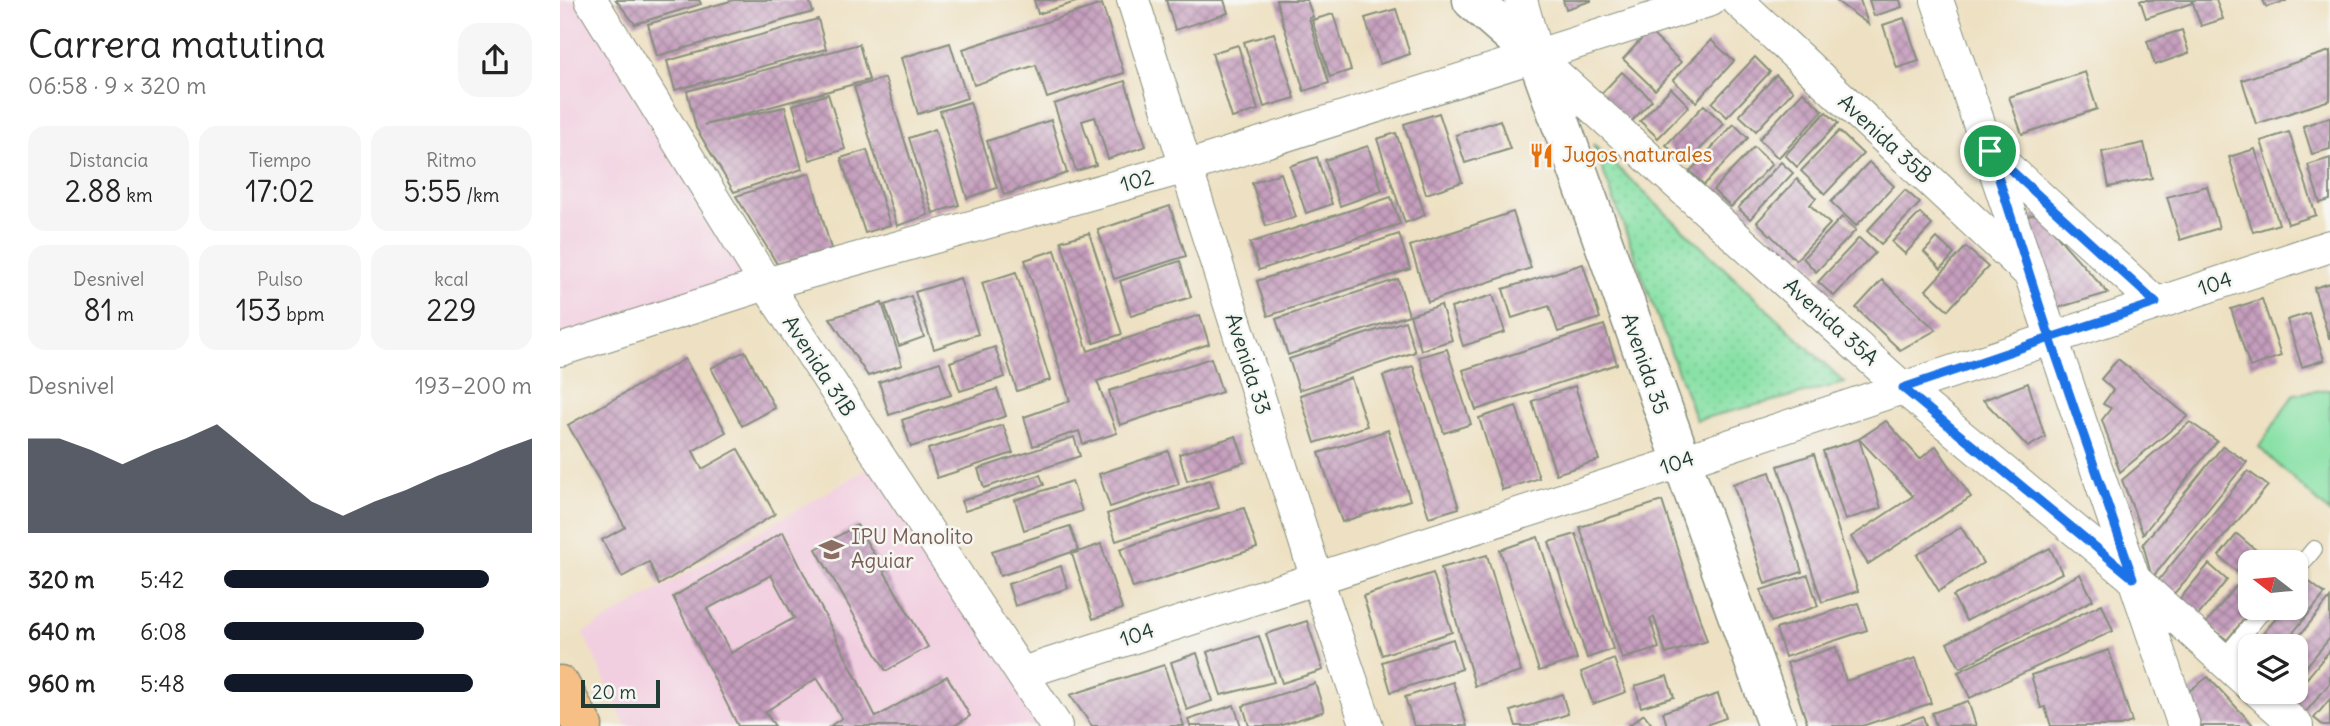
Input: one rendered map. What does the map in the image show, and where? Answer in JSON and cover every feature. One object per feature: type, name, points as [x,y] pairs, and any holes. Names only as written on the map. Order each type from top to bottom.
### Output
[{"type":"main road","points":[[560,685],[583,726]]},
{"type":"street","name":"Avenida 31B","points":[[591,0],[766,284],[1055,726]]},
{"type":"street","name":"Avenida 33","points":[[1133,0],[1316,576],[1367,726]]},
{"type":"street","points":[[1472,0],[1537,57]]},
{"type":"street","name":"Avenida 35","points":[[1521,0],[1537,57],[1680,462],[1777,726]]},
{"type":"street","name":"102","points":[[560,350],[766,284],[1186,167],[1711,0]]},
{"type":"street","name":"Avenida 35B","points":[[1737,0],[2033,277]]},
{"type":"street","points":[[1937,0],[2184,726]]},
{"type":"street","name":"Avenida 35A","points":[[1537,57],[1903,388],[2133,578],[2238,674]]},
{"type":"street","points":[[1990,151],[2156,303]]},
{"type":"street","name":"104","points":[[1022,673],[1316,576],[1680,462],[2330,246]]},
{"type":"street","points":[[2272,704],[2297,726]]},
{"type":"lane","points":[[2308,557],[2315,549]]},
{"type":"lane","points":[[2222,660],[2255,620]]},
{"type":"shaded area","points":[[560,0],[591,0],[766,284],[560,350]]},
{"type":"shaded area","name":"IPU Manolito Aguiar","points":[[874,465],[1051,726],[626,726],[583,633]]},
{"type":"green space","points":[[1593,144],[1845,383],[1696,420]]},
{"type":"green space","points":[[2330,389],[2330,513],[2259,447],[2294,394]]},
{"type":"building","points":[[616,0],[699,0],[701,4],[635,24]]},
{"type":"building","points":[[734,0],[809,0],[813,12],[657,56],[648,24]]},
{"type":"building","points":[[1034,0],[1079,0],[1079,1],[1038,14]]},
{"type":"building","points":[[1166,0],[1224,0],[1228,13],[1175,30]]},
{"type":"building","points":[[1276,0],[1307,0],[1313,17],[1309,18],[1329,83],[1304,91]]},
{"type":"building","points":[[1563,0],[1591,0],[1591,1],[1566,9]]},
{"type":"building","points":[[1835,0],[1860,0],[1868,24]]},
{"type":"building","points":[[1869,0],[1900,0],[1902,7],[1874,16]]},
{"type":"building","points":[[2140,0],[2191,0],[2192,3],[2146,18]]},
{"type":"building","points":[[2192,0],[2216,0],[2223,19],[2201,26]]},
{"type":"building","points":[[2263,0],[2286,0],[2286,1],[2266,7]]},
{"type":"building","points":[[1102,4],[1124,73],[1047,98],[1036,65],[974,85],[963,49]]},
{"type":"building","points":[[1396,9],[1410,54],[1380,64],[1365,18]]},
{"type":"building","points":[[1333,14],[1351,70],[1330,77],[1312,20]]},
{"type":"building","points":[[1904,18],[1919,61],[1897,68],[1883,25]]},
{"type":"building","points":[[818,19],[826,49],[675,90],[667,61]]},
{"type":"building","points":[[2182,30],[2189,53],[2155,65],[2147,41]]},
{"type":"building","points":[[1649,31],[1681,62],[1655,90],[1623,59]]},
{"type":"building","points":[[1274,33],[1295,98],[1264,107],[1244,42]]},
{"type":"building","points":[[1711,40],[1734,61],[1696,102],[1673,80]]},
{"type":"building","points":[[950,43],[967,98],[918,114],[901,58]]},
{"type":"building","points":[[859,44],[869,80],[704,125],[785,107],[802,169],[734,192],[696,128],[687,91]]},
{"type":"building","points":[[1238,45],[1258,110],[1232,118],[1212,53]]},
{"type":"building","points":[[2330,51],[2330,100],[2256,124],[2242,80]]},
{"type":"building","points":[[1755,57],[1770,72],[1727,117],[1712,103]]},
{"type":"building","points":[[1622,72],[1652,100],[1630,123],[1600,95]]},
{"type":"building","points":[[2085,72],[2097,109],[2022,134],[2009,97]]},
{"type":"building","points":[[1776,75],[1793,91],[1756,131],[1739,115]]},
{"type":"building","points":[[885,78],[928,215],[897,226],[854,87]]},
{"type":"building","points":[[1125,81],[1146,146],[1108,159],[1095,117],[1082,121],[1096,165],[1076,171],[1054,104]]},
{"type":"building","points":[[1671,88],[1689,106],[1658,138],[1640,121]]},
{"type":"building","points":[[1803,92],[1823,111],[1778,158],[1759,139]]},
{"type":"building","points":[[828,94],[845,149],[810,160],[793,105]]},
{"type":"building","points":[[970,102],[997,188],[967,198],[940,111]]},
{"type":"building","points":[[1704,105],[1724,124],[1686,164],[1666,145]]},
{"type":"building","points":[[1826,112],[1838,123],[1797,167],[1785,155]]},
{"type":"building","points":[[1439,113],[1462,182],[1426,194],[1404,124]]},
{"type":"building","points":[[2330,117],[2330,149],[2312,154],[2303,126]]},
{"type":"building","points":[[1051,120],[1067,173],[1004,195],[987,141]]},
{"type":"building","points":[[1500,120],[1510,149],[1465,163],[1456,135]]},
{"type":"building","points":[[1734,124],[1748,138],[1704,185],[1690,171]]},
{"type":"building","points":[[935,129],[959,205],[933,213],[909,138]]},
{"type":"building","points":[[1839,131],[1863,154],[1825,194],[1801,171]]},
{"type":"building","points":[[2289,132],[2316,215],[2288,224],[2261,141]]},
{"type":"building","points":[[1396,133],[1425,215],[1405,223],[1377,139]]},
{"type":"building","points":[[2144,143],[2152,178],[2109,187],[2102,152]]},
{"type":"building","points":[[1368,146],[1382,191],[1340,206],[1325,160]]},
{"type":"building","points":[[1754,147],[1772,164],[1731,207],[1713,190]]},
{"type":"building","points":[[2255,149],[2279,224],[2253,232],[2229,157]]},
{"type":"building","points":[[867,150],[890,225],[865,233],[841,158]]},
{"type":"building","points":[[1317,157],[1332,204],[1306,213],[1290,166]]},
{"type":"building","points":[[2330,158],[2330,200],[2320,203],[2308,165]]},
{"type":"building","points":[[1781,162],[1793,173],[1750,219],[1738,208]]},
{"type":"building","points":[[1869,162],[1894,186],[1856,226],[1831,202]]},
{"type":"building","points":[[810,173],[831,249],[777,264],[736,196]]},
{"type":"building","points":[[1281,173],[1296,217],[1266,226],[1252,183]]},
{"type":"building","points":[[1797,179],[1816,198],[1810,205],[1830,224],[1796,260],[1757,222]]},
{"type":"building","points":[[2207,186],[2219,228],[2180,240],[2167,197]]},
{"type":"building","points":[[1905,190],[1920,203],[1881,244],[1867,231]]},
{"type":"building","points":[[1391,197],[1400,224],[1259,270],[1250,243]]},
{"type":"building","points":[[1170,206],[1186,256],[1114,279],[1098,230]]},
{"type":"building","points":[[1513,212],[1531,268],[1428,302],[1410,246]]},
{"type":"building","points":[[1920,213],[1932,225],[1905,254],[1892,242]]},
{"type":"building","points":[[2039,213],[2108,293],[2057,308],[2025,217]]},
{"type":"building","points":[[1842,217],[1856,230],[1816,272],[1803,258]]},
{"type":"building","points":[[1089,233],[1122,334],[1094,343],[1061,241]]},
{"type":"building","points":[[1399,234],[1410,269],[1268,316],[1257,281]]},
{"type":"building","points":[[1859,238],[1875,253],[1834,296],[1818,282]]},
{"type":"building","points":[[1937,238],[1954,254],[1941,269],[1924,252]]},
{"type":"building","points":[[1966,247],[1988,267],[1948,310],[1926,290]]},
{"type":"building","points":[[1055,250],[1088,351],[1200,315],[1209,344],[1097,381],[1117,433],[1083,444],[1079,431],[1033,446],[1024,417],[1070,401],[1025,260]]},
{"type":"building","points":[[1180,261],[1191,297],[1131,316],[1120,281]]},
{"type":"building","points":[[1583,264],[1600,318],[1558,332],[1549,306],[1512,318],[1503,289]]},
{"type":"building","points":[[1016,272],[1050,380],[1017,391],[982,283]]},
{"type":"building","points":[[960,278],[978,334],[934,349],[915,292]]},
{"type":"building","points":[[1398,279],[1409,315],[1288,355],[1276,319]]},
{"type":"building","points":[[1882,280],[1936,330],[1900,350],[1856,308]]},
{"type":"building","points":[[2330,283],[2330,338],[2329,338],[2314,288]]},
{"type":"building","points":[[1493,295],[1505,332],[1463,346],[1451,308]]},
{"type":"building","points":[[911,296],[924,337],[899,346],[885,305]]},
{"type":"building","points":[[2262,299],[2281,356],[2250,367],[2231,309]]},
{"type":"building","points":[[882,303],[902,365],[868,376],[830,318]]},
{"type":"building","points":[[1441,305],[1452,340],[1421,350],[1410,315]]},
{"type":"building","points":[[2309,313],[2324,360],[2302,367],[2287,320]]},
{"type":"building","points":[[1405,321],[1415,352],[1299,390],[1289,359]]},
{"type":"building","points":[[1604,325],[1617,364],[1476,410],[1463,370]]},
{"type":"building","points":[[995,347],[1005,377],[960,391],[950,362]]},
{"type":"building","points":[[1447,349],[1471,424],[1444,433],[1419,357]]},
{"type":"building","points":[[745,351],[775,408],[742,426],[711,368]]},
{"type":"building","points":[[1211,358],[1222,392],[1120,425],[1109,391]]},
{"type":"building","points":[[685,359],[726,432],[693,451],[702,469],[738,449],[775,514],[659,585],[649,562],[622,577],[602,540],[625,527],[568,425]]},
{"type":"building","points":[[2118,359],[2188,416],[2120,472],[2102,420],[2111,408],[2103,404],[2113,390],[2101,379]]},
{"type":"building","points":[[940,362],[951,395],[889,415],[879,382]]},
{"type":"building","points":[[1413,366],[1459,508],[1429,517],[1383,376]]},
{"type":"building","points":[[1351,378],[1367,426],[1315,443],[1300,395]]},
{"type":"building","points":[[2028,383],[2045,437],[2028,447],[1983,400]]},
{"type":"building","points":[[1575,386],[1599,460],[1556,474],[1532,401]]},
{"type":"building","points":[[997,389],[1006,416],[911,447],[902,420]]},
{"type":"building","points":[[1516,406],[1539,478],[1502,490],[1479,418]]},
{"type":"building","points":[[1886,421],[1920,459],[1936,446],[1971,497],[1868,564],[1851,537],[1913,496],[1859,439]]},
{"type":"building","points":[[2190,422],[2217,441],[2143,534],[2122,480]]},
{"type":"building","points":[[1003,425],[1013,453],[937,478],[928,449]]},
{"type":"building","points":[[1388,430],[1410,500],[1342,522],[1319,453]]},
{"type":"building","points":[[1236,436],[1245,462],[1187,481],[1179,454]]},
{"type":"building","points":[[1074,437],[1080,456],[984,488],[978,469]]},
{"type":"building","points":[[1859,439],[1881,508],[1845,520],[1823,451]]},
{"type":"building","points":[[2223,446],[2247,462],[2152,578],[2143,544]]},
{"type":"building","points":[[1168,451],[1179,484],[1110,507],[1099,474]]},
{"type":"building","points":[[1814,454],[1858,591],[1822,602],[1778,466]]},
{"type":"building","points":[[2248,471],[2268,486],[2172,596],[2156,583]]},
{"type":"building","points":[[1770,472],[1802,572],[1765,584],[1733,484]]},
{"type":"building","points":[[1040,475],[1044,485],[965,511],[961,501]]},
{"type":"building","points":[[1210,480],[1219,508],[1116,541],[1107,514]]},
{"type":"building","points":[[1072,481],[1082,511],[1024,530],[1015,500]]},
{"type":"building","points":[[1662,501],[1707,641],[1666,654],[1654,617],[1650,619],[1659,648],[1622,659],[1580,527]]},
{"type":"building","points":[[1244,508],[1257,548],[1133,588],[1120,549]]},
{"type":"building","points":[[857,525],[928,647],[886,671],[816,549]]},
{"type":"building","points":[[1070,526],[1078,550],[1000,576],[992,551]]},
{"type":"building","points":[[1961,527],[1983,563],[1939,591],[1917,555]]},
{"type":"building","points":[[783,532],[876,717],[947,676],[970,716],[954,726],[830,726],[842,718],[817,678],[765,712],[775,726],[738,726],[673,597]],"holes":[[[771,575],[794,618],[731,653],[707,609]]]},
{"type":"building","points":[[1576,534],[1613,649],[1587,658],[1549,542]]},
{"type":"building","points":[[2237,534],[2256,550],[2238,550],[2238,573],[2219,556]]},
{"type":"building","points":[[1538,537],[1577,659],[1539,671],[1500,550]]},
{"type":"building","points":[[1101,544],[1122,609],[1093,619],[1072,554]]},
{"type":"building","points":[[2050,548],[2062,573],[1966,621],[1953,596]]},
{"type":"building","points":[[1487,555],[1521,672],[1475,686],[1441,568]]},
{"type":"building","points":[[2209,564],[2227,580],[2197,617],[2178,601]]},
{"type":"building","points":[[1061,566],[1068,588],[1015,606],[1008,584]]},
{"type":"building","points":[[1433,573],[1452,632],[1382,655],[1363,596]]},
{"type":"building","points":[[2080,574],[2093,600],[1960,668],[1947,643]]},
{"type":"building","points":[[1808,575],[1818,606],[1771,622],[1761,590]]},
{"type":"building","points":[[2308,581],[2325,594],[2308,615]]},
{"type":"building","points":[[2237,585],[2238,620],[2243,620],[2227,640],[2206,623]]},
{"type":"building","points":[[2330,598],[2330,638],[2308,665],[2308,634],[2301,634]]},
{"type":"building","points":[[1858,603],[1867,630],[1785,657],[1776,629]]},
{"type":"building","points":[[2102,604],[2113,631],[1970,698],[1958,672]]},
{"type":"building","points":[[2274,620],[2304,620],[2292,634],[2263,634]]},
{"type":"building","points":[[1307,621],[1323,670],[1282,683],[1266,634]]},
{"type":"building","points":[[1259,636],[1274,682],[1221,695],[1207,652]]},
{"type":"building","points":[[1453,639],[1462,669],[1391,692],[1382,662]]},
{"type":"building","points":[[1836,647],[1846,681],[1916,658],[1931,703],[1862,726],[1808,726],[1787,663]]},
{"type":"building","points":[[2109,650],[2132,722],[2120,726],[2051,726],[2045,707],[2041,708],[2031,675]]},
{"type":"building","points":[[2330,650],[2330,683],[2305,713],[2294,704],[2308,704],[2308,677]]},
{"type":"building","points":[[1197,653],[1212,701],[1187,710],[1171,662]]},
{"type":"building","points":[[1614,659],[1626,692],[1593,704],[1581,672]]},
{"type":"building","points":[[1164,665],[1184,726],[1092,726],[1070,695]]},
{"type":"building","points":[[1667,676],[1674,697],[1641,707],[1635,686]]},
{"type":"building","points":[[2208,677],[2254,726],[2201,726],[2189,691]]},
{"type":"building","points":[[1453,682],[1467,726],[1414,726],[1405,697]]},
{"type":"building","points":[[1315,683],[1324,711],[1279,726],[1249,726],[1243,706]]},
{"type":"building","points":[[1562,694],[1568,714],[1531,726],[1516,726],[1511,711]]},
{"type":"building","points":[[1718,694],[1726,718],[1703,726],[1667,726],[1663,712]]},
{"type":"building","points":[[2330,699],[2330,726],[2324,726],[2314,718]]},
{"type":"building","points":[[1968,701],[1976,726],[1936,726],[1932,713]]},
{"type":"building","points":[[1234,705],[1241,726],[1190,726],[1188,720]]},
{"type":"building","points":[[1644,714],[1653,726],[1628,726]]},
{"type":"building","points":[[1923,716],[1926,726],[1896,726]]},
{"type":"place","name":"Jugos naturales","points":[[1542,155]]},
{"type":"place","name":"IPU Manolito Aguiar","points":[[831,549]]},
{"type":"route","points":[[1990,151],[2033,277],[2050,338],[1903,388],[2133,578],[2050,338],[2156,303],[1990,151]]}]
